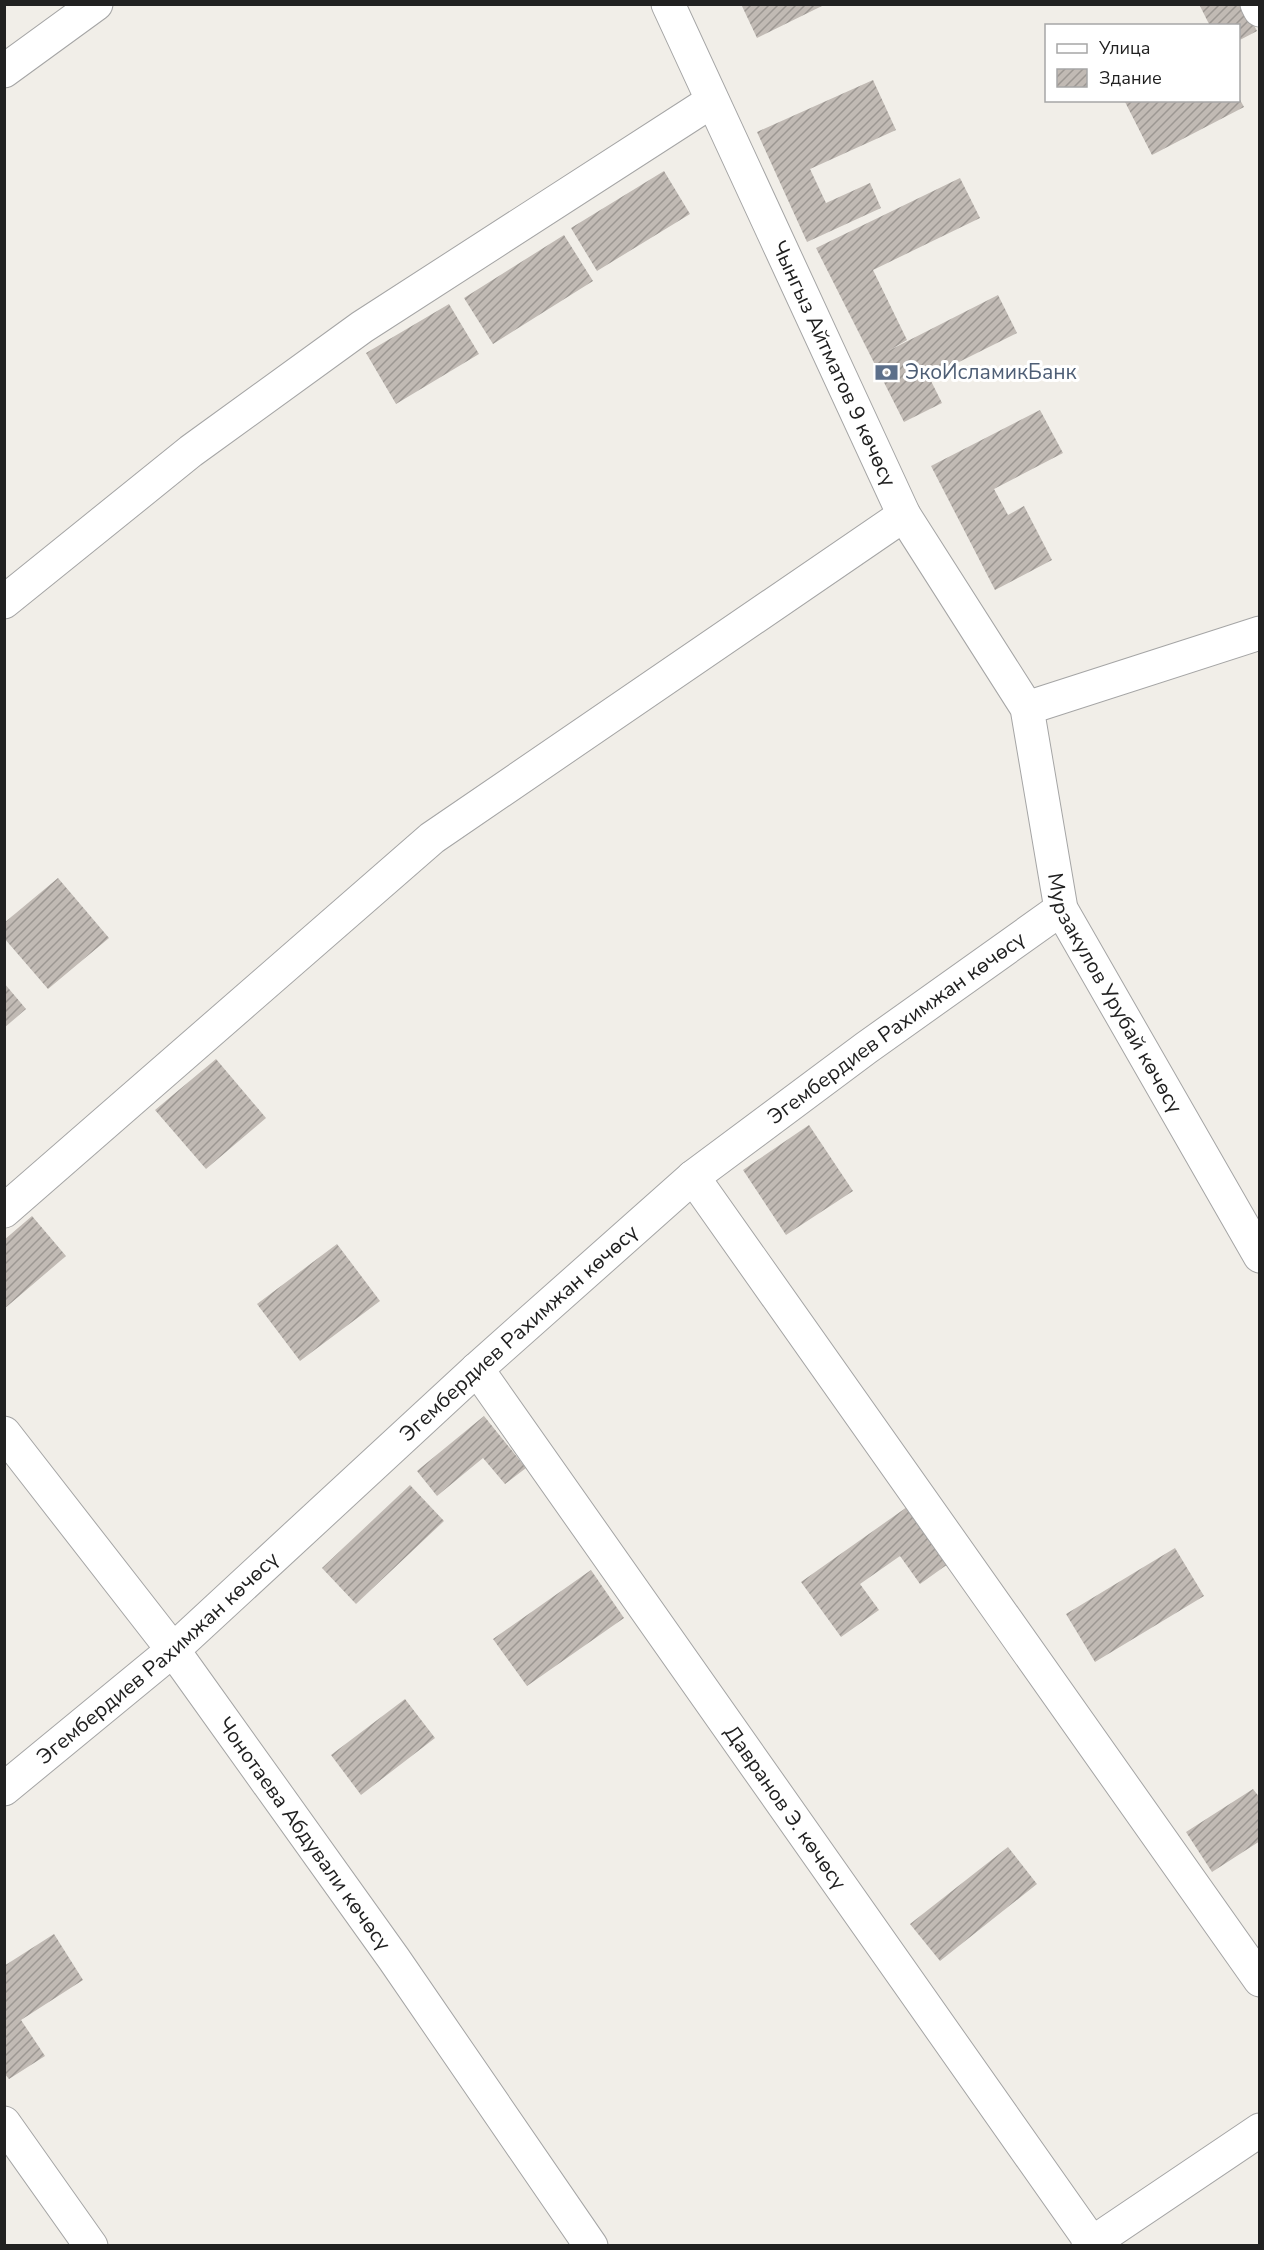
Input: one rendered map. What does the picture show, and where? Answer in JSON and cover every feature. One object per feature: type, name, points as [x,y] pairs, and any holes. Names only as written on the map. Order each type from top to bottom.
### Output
[{"type":"street","points":[[4,71],[96,4]]},
{"type":"street","name":"Чынгыз Айтматов 9 көчөсү","points":[[668,4],[904,515],[1027,708]]},
{"type":"street","points":[[1257,4],[1260,10]]},
{"type":"street","points":[[4,602],[191,451],[362,327],[712,101]]},
{"type":"street","points":[[4,1211],[432,838],[904,515]]},
{"type":"street","points":[[1027,708],[1260,633]]},
{"type":"street","name":"Мурзакулов Урубай көчөсү","points":[[1027,708],[1061,909],[1260,1256]]},
{"type":"street","name":"Эгембердиев Рахимжан көчөсү","points":[[4,1789],[173,1650],[477,1369],[693,1177],[857,1055],[1061,909]]},
{"type":"street","points":[[693,1177],[1260,1980]]},
{"type":"street","name":"Давранов Э. көчөсү","points":[[477,1369],[1092,2245]]},
{"type":"street","name":"Чонотаева Абдували көчөсү","points":[[4,1433],[173,1650],[394,1959],[591,2246]]},
{"type":"street","points":[[4,2123],[91,2246]]},
{"type":"street","points":[[1092,2245],[1260,2130]]},
{"type":"building","points":[[741,4],[826,4],[757,38]]},
{"type":"building","points":[[1199,4],[1243,4],[1257,31],[1240,40],[1240,24],[1209,24]]},
{"type":"building","points":[[873,80],[896,130],[810,169],[826,203],[870,183],[881,208],[807,242],[757,132]]},
{"type":"building","points":[[1240,100],[1244,107],[1152,155],[1125,102],[1240,102]]},
{"type":"building","points":[[664,171],[690,214],[597,271],[571,228]]},
{"type":"building","points":[[960,178],[980,218],[873,270],[907,340],[888,351],[998,295],[1017,333],[929,377],[942,403],[904,422],[816,248]]},
{"type":"building","points":[[564,235],[593,281],[493,344],[464,298]]},
{"type":"building","points":[[449,304],[479,354],[396,404],[366,353]]},
{"type":"building","points":[[1040,410],[1063,453],[994,489],[1008,515],[1024,506],[1052,560],[995,590],[931,466]]},
{"type":"building","points":[[58,878],[109,938],[48,989],[4,938],[4,923]]},
{"type":"building","points":[[4,983],[26,1009],[4,1028]]},
{"type":"building","points":[[216,1059],[266,1118],[206,1169],[155,1110]]},
{"type":"building","points":[[809,1125],[853,1191],[786,1235],[743,1170]]},
{"type":"building","points":[[32,1216],[66,1256],[4,1309],[4,1240]]},
{"type":"building","points":[[337,1244],[380,1301],[300,1361],[257,1304]]},
{"type":"building","points":[[484,1416],[526,1468],[505,1484],[483,1458],[437,1496],[417,1471]]},
{"type":"building","points":[[410,1485],[444,1521],[356,1604],[322,1568]]},
{"type":"building","points":[[907,1507],[948,1564],[920,1584],[900,1556],[860,1584],[879,1610],[841,1637],[801,1582]]},
{"type":"building","points":[[1175,1548],[1204,1596],[1095,1662],[1066,1614]]},
{"type":"building","points":[[591,1570],[624,1618],[527,1686],[493,1639]]},
{"type":"building","points":[[405,1699],[435,1738],[361,1795],[331,1755]]},
{"type":"building","points":[[1253,1789],[1260,1798],[1260,1841],[1212,1872],[1186,1832]]},
{"type":"building","points":[[1008,1847],[1037,1884],[940,1961],[910,1924]]},
{"type":"building","points":[[54,1934],[83,1980],[21,2020],[45,2056],[9,2079],[4,2073],[4,1966]]},
{"type":"place","name":"ЭкоИсламикБанк","points":[[887,372]]}]
